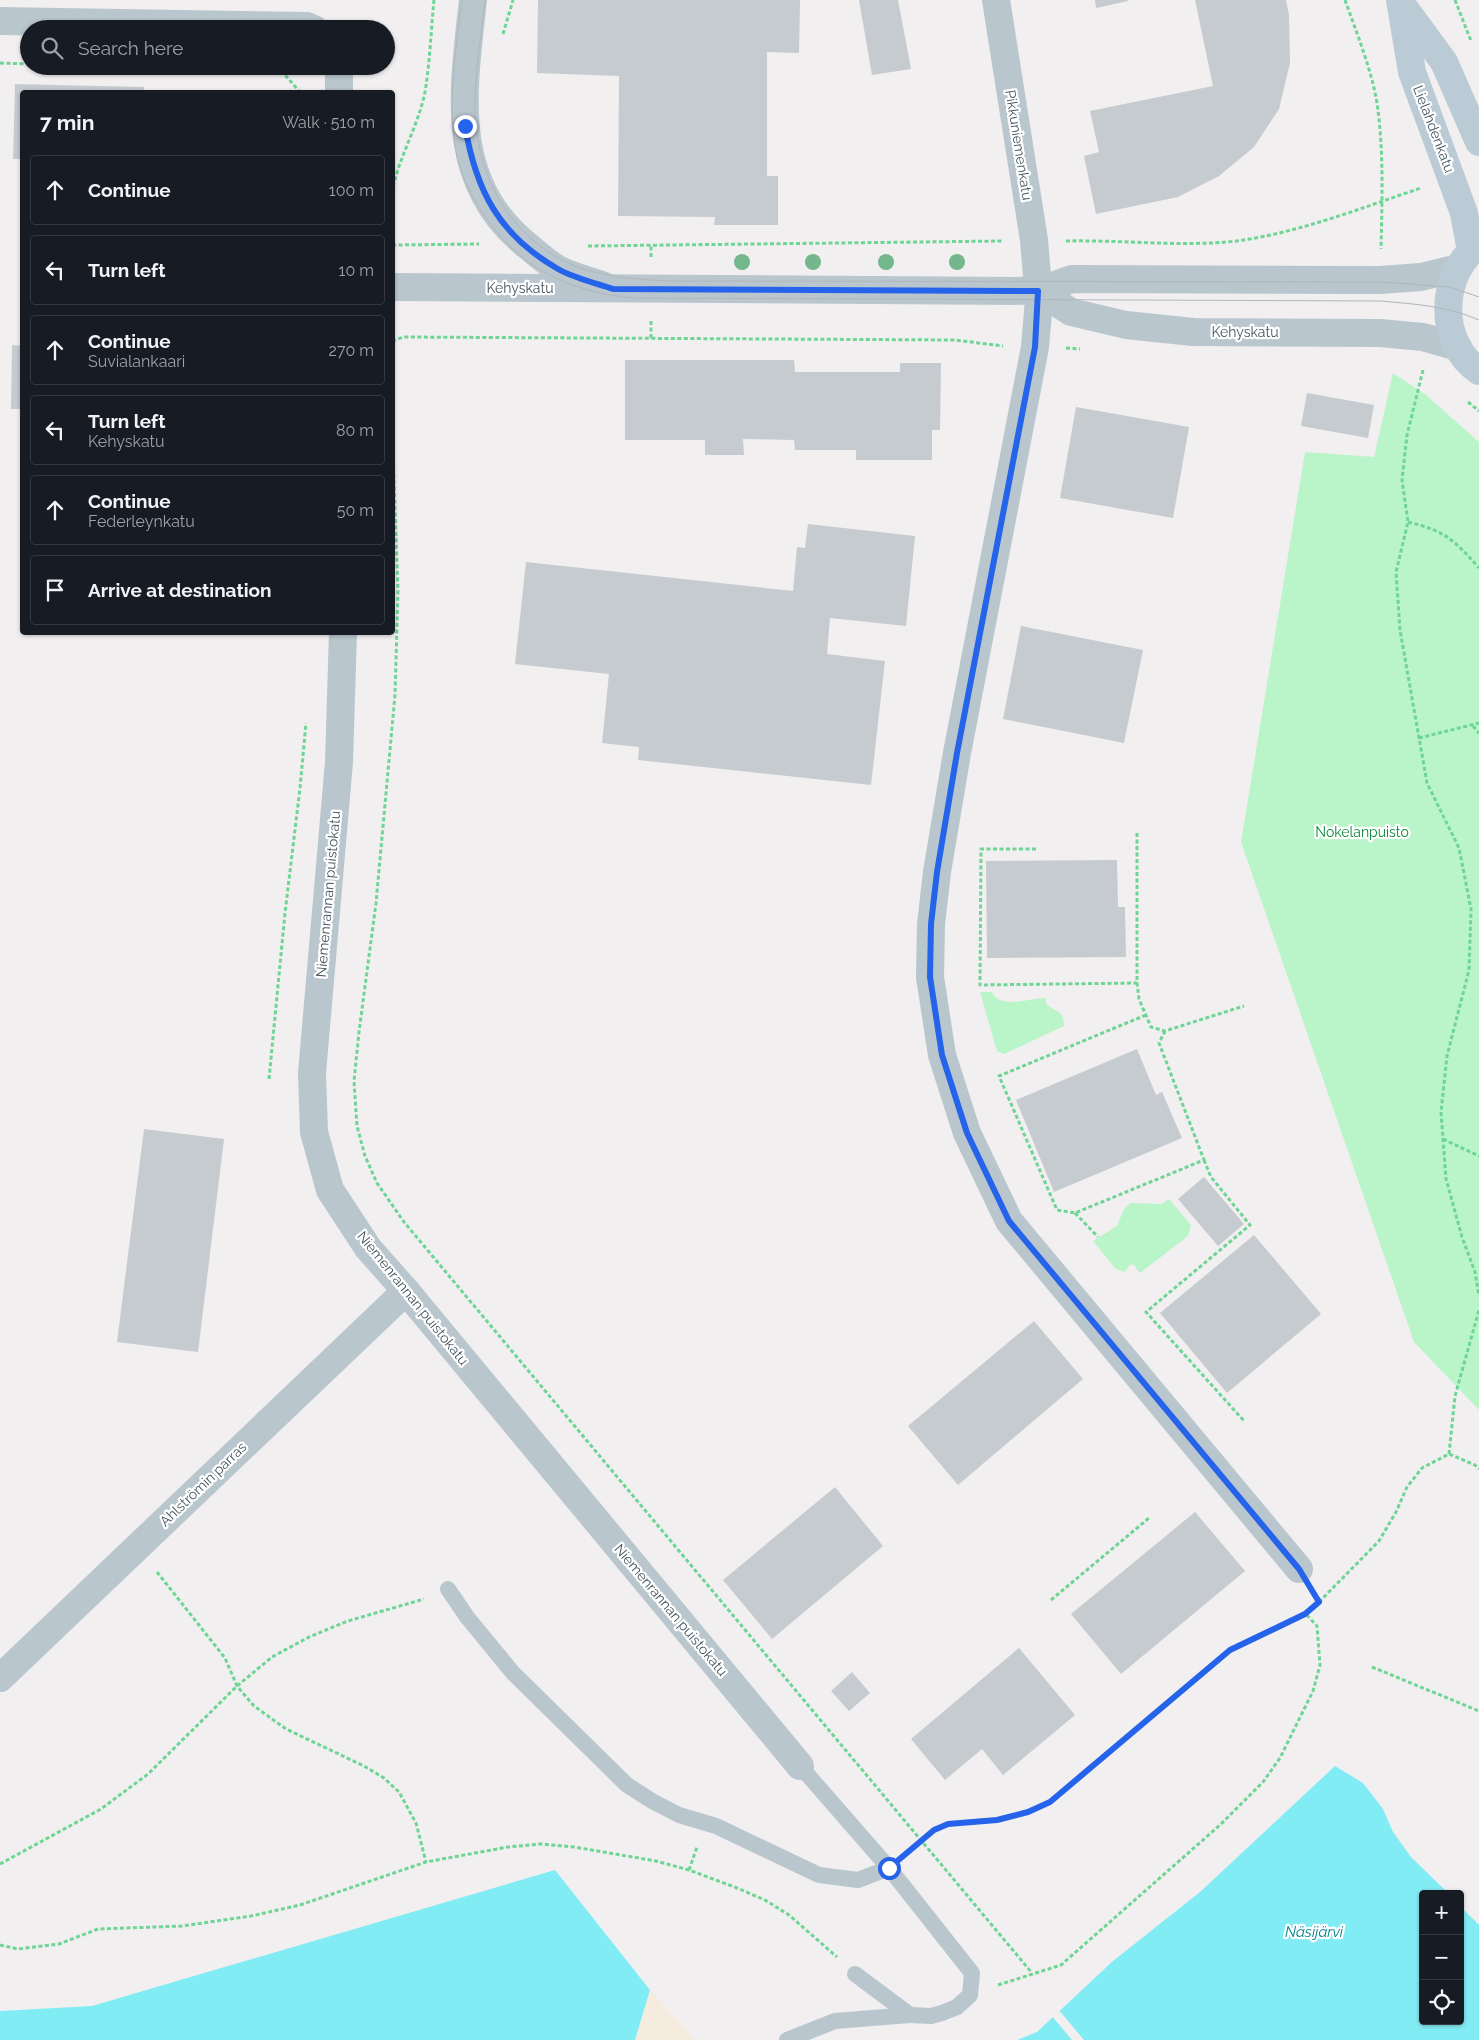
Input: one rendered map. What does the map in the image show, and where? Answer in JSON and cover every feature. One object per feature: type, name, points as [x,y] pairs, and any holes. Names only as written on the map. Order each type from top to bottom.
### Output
[{"type":"main road","name":"Lielahdenkatu","points":[[1401,3],[1444,62],[1479,142]]},
{"type":"main road","name":"Lielahdenkatu","points":[[1401,3],[1412,72],[1464,213],[1469,255]]},
{"type":"main road","points":[[1469,255],[1450,287],[1448,309],[1450,329],[1458,347],[1474,367],[1479,370]]},
{"type":"street","points":[[473,0],[464,100],[465,126],[474,169],[485,196],[502,222],[525,244],[559,270],[613,289]]},
{"type":"street","name":"Pikkuniemenkatu","points":[[996,0],[1034,240],[1038,291],[1035,347],[955,762],[937,872],[931,924],[930,977],[942,1055],[967,1133],[1009,1221],[1299,1569]]},
{"type":"street","points":[[0,21],[20,21]]},
{"type":"street","points":[[339,75],[339,90]]},
{"type":"street","name":"Kehyskatu","points":[[395,287],[1038,291],[1072,279],[1380,280],[1421,277],[1469,255]]},
{"type":"street","name":"Kehyskatu","points":[[1038,291],[1071,312],[1126,325],[1193,332],[1380,333],[1423,337],[1458,347]]},
{"type":"street","name":"Niemenrannan puistokatu","points":[[343,635],[338,772],[312,1073],[314,1132],[330,1190],[368,1248],[406,1291],[800,1766]]},
{"type":"street","name":"Ahlströmin parras","points":[[0,1678],[406,1291]]},
{"type":"lane","points":[[448,1589],[467,1617],[513,1673],[627,1785],[652,1802],[679,1815],[716,1826],[820,1875],[858,1880],[889,1868]]},
{"type":"lane","points":[[787,2040],[835,2021],[910,2015],[931,2016],[942,2013],[956,2007],[970,1995],[972,1973],[889,1868],[800,1766]]},
{"type":"lane","points":[[855,1974],[910,2015]]},
{"type":"path","points":[[395,181],[401,156],[412,134],[425,92],[434,0]]},
{"type":"path","points":[[502,37],[513,0]]},
{"type":"path","points":[[1345,0],[1366,61],[1376,103],[1382,162],[1380,280]]},
{"type":"path","points":[[1455,0],[1472,45]]},
{"type":"path","points":[[0,63],[20,64]]},
{"type":"path","points":[[285,75],[298,90]]},
{"type":"path","points":[[583,246],[1034,240],[1212,243],[1252,238],[1303,226],[1382,201]]},
{"type":"path","points":[[395,244],[525,244]]},
{"type":"path","points":[[395,340],[404,337],[826,338],[955,340],[1012,347],[1083,349]]},
{"type":"path","points":[[1432,373],[1424,367],[1407,435],[1402,480],[1408,522],[1396,572],[1400,630],[1427,783],[1459,848],[1472,909],[1469,970],[1446,1056],[1441,1112],[1446,1179],[1462,1237],[1475,1272],[1479,1296]]},
{"type":"path","points":[[1467,401],[1479,411]]},
{"type":"path","points":[[395,509],[398,590],[395,695],[377,894],[354,1081],[356,1117],[365,1156],[377,1182],[404,1222],[1032,1973]]},
{"type":"path","points":[[1408,522],[1429,527],[1454,540],[1479,568]]},
{"type":"path","points":[[269,1079],[284,913],[300,788],[306,719]]},
{"type":"path","points":[[1419,738],[1479,723]]},
{"type":"path","points":[[1473,726],[1479,733]]},
{"type":"path","points":[[1138,833],[1137,983],[1139,999],[1151,1027],[1165,1032],[1244,1006]]},
{"type":"path","points":[[1036,849],[981,849],[980,985],[1137,983]]},
{"type":"path","points":[[1146,1015],[999,1076],[1057,1210],[1074,1212],[1204,1160]]},
{"type":"path","points":[[1165,1032],[1158,1043],[1211,1177],[1250,1225],[1146,1312],[1244,1421]]},
{"type":"path","points":[[1443,1139],[1479,1156]]},
{"type":"path","points":[[1074,1212],[1098,1237]]},
{"type":"path","points":[[1449,1454],[1455,1396],[1479,1310]]},
{"type":"path","points":[[889,1868],[920,1840],[934,1830],[948,1824],[997,1820],[1028,1812],[1050,1802],[1230,1650],[1305,1614],[1379,1541],[1396,1512],[1407,1487],[1422,1468],[1449,1454]]},
{"type":"path","points":[[1449,1454],[1475,1465],[1479,1469]]},
{"type":"path","points":[[1051,1600],[1149,1518]]},
{"type":"path","points":[[137,1546],[225,1658],[237,1686],[254,1706],[286,1729],[364,1766],[384,1778],[399,1792],[416,1823],[426,1862]]},
{"type":"path","points":[[1299,1569],[1319,1602]]},
{"type":"path","points":[[0,1864],[101,1809],[148,1774],[237,1686],[272,1657],[309,1637],[348,1620],[402,1606],[448,1589]]},
{"type":"path","points":[[970,1995],[1061,1965],[1220,1825],[1263,1782],[1280,1758],[1295,1730],[1313,1691],[1320,1665],[1317,1626],[1305,1614]]},
{"type":"path","points":[[1372,1667],[1479,1711]]},
{"type":"path","points":[[0,1946],[18,1949],[59,1944],[98,1930],[182,1926],[252,1916],[300,1905],[426,1862],[508,1847],[541,1844],[574,1847],[656,1861],[689,1870],[765,1900],[789,1915],[855,1974]]},
{"type":"green space","name":"Nokelanpuisto","points":[[1393,373],[1426,395],[1479,442],[1479,1410],[1414,1342],[1241,842],[1305,452],[1374,457]]},
{"type":"green space","points":[[980,992],[992,992],[1002,1001],[1008,1002],[1046,998],[1046,1004],[1059,1012],[1063,1017],[1064,1026],[1004,1054],[997,1051]]},
{"type":"green space","points":[[1169,1199],[1191,1225],[1188,1236],[1140,1273],[1133,1264],[1125,1272],[1116,1269],[1093,1241],[1117,1226],[1124,1209],[1130,1203],[1162,1204]]},
{"type":"sand","points":[[650,1990],[695,2040],[635,2040]]},
{"type":"water","name":"Näsijärvi","points":[[1335,1766],[1363,1783],[1383,1809],[1393,1832],[1411,1857],[1445,1890],[1419,1890],[1419,2025],[1464,2025],[1464,1910],[1479,1925],[1479,2040],[1017,2040],[1037,2032],[1113,1961],[1200,1892]]},
{"type":"water","points":[[555,1870],[650,1990],[635,2040],[0,2040],[0,2011],[92,2006]]},
{"type":"pier","points":[[1058,2009],[1084,2040],[1072,2040],[1051,2015]]},
{"type":"building","points":[[538,0],[800,0],[799,53],[767,52],[767,176],[778,176],[778,225],[714,225],[715,217],[618,216],[619,76],[537,73]]},
{"type":"building","points":[[859,0],[898,0],[911,69],[872,75]]},
{"type":"building","points":[[1095,0],[1127,0],[1128,1],[1096,8]]},
{"type":"building","points":[[1195,0],[1286,0],[1289,15],[1290,63],[1279,109],[1254,147],[1219,176],[1178,197],[1096,214],[1084,156],[1099,152],[1090,111],[1213,86]]},
{"type":"building","points":[[15,84],[144,87],[144,90],[20,90],[20,159],[13,159]]},
{"type":"building","points":[[12,345],[20,346],[20,409],[11,409]]},
{"type":"building","points":[[625,360],[794,360],[795,372],[900,372],[900,363],[941,363],[940,430],[932,430],[932,460],[856,460],[856,450],[795,450],[794,440],[743,439],[744,455],[705,455],[705,440],[625,440]]},
{"type":"building","points":[[1307,393],[1374,405],[1368,438],[1301,426]]},
{"type":"building","points":[[1076,407],[1189,427],[1173,518],[1060,498]]},
{"type":"building","points":[[808,524],[915,536],[906,626],[830,618],[827,654],[885,661],[871,785],[638,760],[639,747],[602,743],[609,674],[515,664],[526,562],[793,591],[797,547],[805,548]]},
{"type":"building","points":[[1021,626],[1143,650],[1124,743],[1003,719]]},
{"type":"building","points":[[1117,860],[1118,907],[1125,907],[1126,957],[987,958],[986,861]]},
{"type":"building","points":[[1137,1049],[1156,1095],[1162,1092],[1182,1138],[1054,1192],[1016,1100]]},
{"type":"building","points":[[144,1129],[224,1139],[198,1352],[117,1342]]},
{"type":"building","points":[[1204,1177],[1244,1224],[1218,1246],[1178,1199]]},
{"type":"building","points":[[1254,1235],[1321,1314],[1227,1393],[1160,1313]]},
{"type":"building","points":[[1034,1321],[1083,1379],[958,1485],[908,1426]]},
{"type":"building","points":[[835,1487],[883,1546],[772,1639],[723,1580]]},
{"type":"building","points":[[1195,1512],[1245,1571],[1121,1674],[1071,1614]]},
{"type":"building","points":[[1019,1648],[1075,1715],[1003,1775],[982,1749],[945,1780],[911,1739]]},
{"type":"building","points":[[852,1672],[870,1693],[849,1711],[831,1691]]},
{"type":"tram line","points":[[462,0],[452,95],[453,132],[459,166],[479,207],[493,228],[509,245],[544,272],[563,282],[585,289],[632,298],[1381,301],[1443,309],[1479,320]]},
{"type":"tram line","points":[[485,0],[475,98],[476,124],[480,149],[487,172],[497,195],[510,215],[526,234],[546,250],[580,268],[630,278],[668,281],[1381,282],[1450,287],[1479,297]]},
{"type":"route","points":[[465,126],[474,169],[485,196],[502,222],[513,234],[559,270],[613,289],[1038,291],[1035,347],[943,828],[937,872],[931,924],[930,977],[942,1055],[967,1133],[1009,1221],[1299,1569],[1319,1602],[1305,1614],[1230,1650],[1050,1802],[1028,1812],[997,1820],[948,1824],[934,1830],[920,1840],[889,1868]]}]
